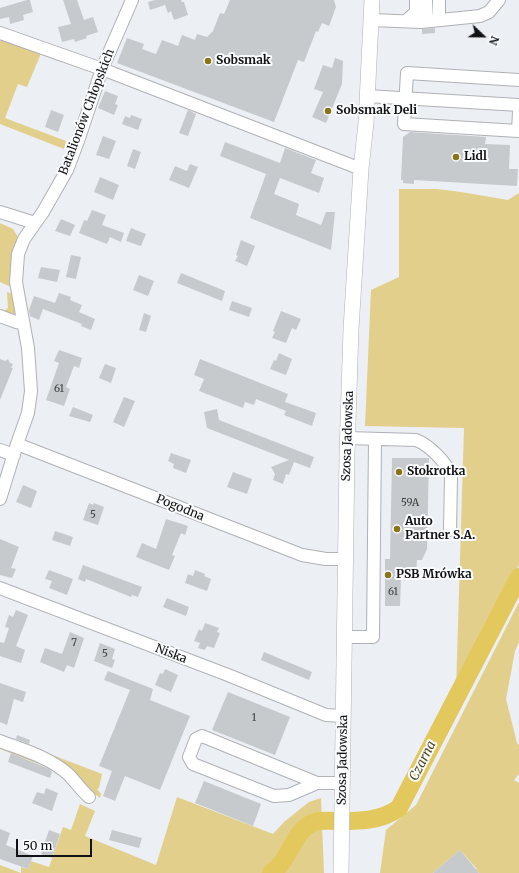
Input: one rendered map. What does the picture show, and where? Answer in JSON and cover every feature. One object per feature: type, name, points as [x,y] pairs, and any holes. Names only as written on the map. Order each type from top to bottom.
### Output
[{"type":"main road","name":"Szosa Jadowska","points":[[341,873],[347,438],[361,169],[367,96],[372,0]]},
{"type":"street","name":"Batalionów Chłopskich","points":[[0,499],[15,449],[28,413],[31,391],[28,348],[16,282],[16,262],[22,242],[43,212],[67,170],[102,69],[132,0]]},
{"type":"street","points":[[406,21],[416,12],[416,0]]},
{"type":"street","points":[[426,0],[427,21]]},
{"type":"street","points":[[439,0],[439,20]]},
{"type":"street","points":[[371,20],[427,21],[485,14],[493,8],[499,0]]},
{"type":"street","points":[[0,33],[102,69],[361,169]]},
{"type":"street","points":[[519,80],[407,74],[404,124],[518,131],[519,112]]},
{"type":"street","points":[[367,96],[519,105]]},
{"type":"street","points":[[0,212],[35,223]]},
{"type":"street","points":[[0,316],[23,323]]},
{"type":"street","points":[[347,438],[416,440],[424,443],[449,469],[451,477],[450,530]]},
{"type":"street","points":[[344,637],[373,638],[375,439]]},
{"type":"street","name":"Pogodna","points":[[0,450],[15,449],[302,555],[326,559],[346,560]]},
{"type":"street","name":"Niska","points":[[0,588],[326,715],[343,716]]},
{"type":"street","points":[[317,783],[289,795],[274,796],[192,764],[189,756],[196,739],[202,736],[317,783],[343,783]]},
{"type":"street","points":[[0,741],[43,758],[54,764],[71,777],[88,797]]},
{"type":"shaded area","points":[[0,41],[8,41],[42,51],[27,87],[18,84],[5,118],[66,141],[64,149],[0,124]]},
{"type":"shaded area","points":[[399,189],[437,189],[508,200],[519,193],[519,565],[456,691],[464,428],[365,426],[371,290],[399,277]]},
{"type":"shaded area","points":[[0,223],[13,229],[18,237],[12,252],[11,287],[0,282]]},
{"type":"shaded area","points":[[7,292],[13,294],[16,312],[13,315],[0,312],[0,309],[4,311],[8,308]]},
{"type":"shaded area","points":[[519,602],[519,642],[515,651],[506,699],[517,743],[519,745],[519,774],[514,780],[519,783],[519,873],[479,873],[460,850],[433,873],[380,873],[386,830],[416,805]]},
{"type":"shaded area","points":[[0,735],[102,774],[99,788],[97,789],[101,794],[100,798],[86,787],[0,738]]},
{"type":"shaded area","points":[[0,744],[57,771],[0,749]]},
{"type":"shaded area","points":[[177,797],[273,834],[284,822],[309,802],[321,798],[324,873],[21,873],[21,867],[28,869],[31,861],[49,867],[63,827],[71,830],[80,804],[95,811],[85,836],[156,865]]},
{"type":"shaded area","points":[[0,865],[21,873],[0,873]]},
{"type":"building","points":[[30,0],[33,12],[23,15],[24,20],[10,24],[9,17],[0,19],[0,8]]},
{"type":"building","points":[[63,0],[77,0],[84,20],[93,17],[98,32],[75,42],[74,39],[62,42],[58,27],[71,24]]},
{"type":"building","points":[[155,0],[181,0],[184,2],[188,15],[174,20],[171,11],[168,13],[165,5],[150,10],[148,2]]},
{"type":"building","name":"Sobsmak","points":[[230,0],[334,0],[336,7],[329,26],[322,23],[318,32],[316,31],[304,62],[298,60],[274,122],[117,63],[127,38],[144,44],[142,49],[156,54],[162,40],[178,46],[182,35],[195,40],[197,34],[207,37],[213,31],[220,13],[224,14]]},
{"type":"building","points":[[435,28],[435,33],[422,34],[422,29]]},
{"type":"building","points":[[335,58],[343,61],[342,84],[326,123],[312,117],[323,92],[314,89],[323,65],[332,68]]},
{"type":"building","points":[[105,91],[118,96],[115,104],[118,105],[114,115],[98,108]]},
{"type":"building","points":[[51,110],[64,115],[58,132],[45,127]]},
{"type":"building","points":[[188,110],[196,114],[188,136],[179,133]]},
{"type":"building","points":[[131,115],[142,119],[138,130],[122,124],[125,116],[130,118]]},
{"type":"building","name":"Lidl","points":[[410,132],[486,137],[485,144],[510,145],[509,169],[518,169],[517,186],[414,180],[414,184],[403,183],[403,180],[401,180],[403,137]]},
{"type":"building","points":[[103,136],[116,141],[109,159],[96,155]]},
{"type":"building","points":[[225,142],[280,163],[285,148],[316,160],[311,173],[324,178],[319,193],[280,178],[274,194],[299,204],[296,215],[321,225],[326,212],[335,212],[331,250],[250,218],[266,174],[220,156]]},
{"type":"building","points":[[133,149],[141,152],[135,169],[127,166]]},
{"type":"building","points":[[190,164],[198,167],[189,188],[169,180],[175,166],[187,171]]},
{"type":"building","points":[[100,177],[119,185],[113,200],[94,192]]},
{"type":"building","points":[[92,210],[106,215],[102,225],[124,233],[121,242],[110,237],[107,244],[79,233],[84,220],[87,221]]},
{"type":"building","points":[[61,219],[75,225],[70,236],[55,231]]},
{"type":"building","points":[[131,228],[146,234],[141,246],[126,241]]},
{"type":"building","points":[[241,240],[255,246],[247,266],[235,261],[238,256],[236,255]]},
{"type":"building","points":[[71,255],[81,257],[76,279],[66,277]]},
{"type":"building","points":[[41,267],[60,270],[57,282],[38,278]]},
{"type":"building","points":[[181,273],[225,291],[222,301],[177,283]]},
{"type":"building","points":[[139,275],[154,281],[148,296],[133,290]]},
{"type":"building","points":[[59,293],[71,297],[70,300],[82,305],[79,312],[95,319],[91,330],[81,326],[82,324],[43,309],[39,320],[30,316],[29,310],[34,296],[55,303]]},
{"type":"building","points":[[232,301],[252,308],[249,317],[229,310]]},
{"type":"building","points":[[281,311],[301,319],[296,330],[292,328],[286,343],[272,338],[275,332],[273,331]]},
{"type":"building","points":[[144,313],[151,316],[146,332],[139,330]]},
{"type":"building","points":[[59,350],[82,358],[79,368],[74,366],[66,387],[70,389],[64,406],[46,400],[59,363],[54,361]]},
{"type":"building","points":[[279,353],[292,359],[286,375],[270,369],[274,360],[276,361]]},
{"type":"building","points":[[0,359],[5,361],[8,359],[10,363],[13,364],[11,368],[13,368],[0,400]]},
{"type":"building","points":[[200,359],[288,394],[285,402],[316,413],[312,426],[284,415],[286,411],[256,399],[254,405],[245,402],[243,408],[199,391],[204,379],[194,375]]},
{"type":"building","points":[[105,364],[116,368],[111,383],[99,378]]},
{"type":"building","points":[[124,397],[135,401],[124,427],[113,422]]},
{"type":"building","points":[[73,407],[93,415],[90,422],[69,416]]},
{"type":"building","points":[[217,409],[219,420],[314,457],[310,468],[294,462],[289,475],[286,474],[283,484],[273,480],[275,474],[271,467],[289,460],[207,428],[204,412]]},
{"type":"building","points":[[171,453],[191,460],[186,473],[173,468],[174,464],[168,461]]},
{"type":"building","points":[[392,458],[429,458],[427,549],[422,560],[417,560],[414,578],[401,578],[400,606],[385,606],[385,559],[390,559]]},
{"type":"building","points":[[233,472],[252,479],[247,494],[227,487]]},
{"type":"building","points":[[23,485],[37,491],[31,508],[16,502]]},
{"type":"building","points":[[89,503],[93,505],[94,503],[104,507],[98,525],[83,520]]},
{"type":"building","points":[[166,519],[188,526],[185,535],[181,533],[172,555],[175,556],[169,570],[136,557],[142,543],[156,549]]},
{"type":"building","points":[[55,531],[73,537],[70,546],[52,540]]},
{"type":"building","points":[[0,539],[19,547],[11,568],[16,569],[12,578],[0,575]]},
{"type":"building","points":[[83,565],[142,587],[138,597],[132,595],[131,597],[86,579],[85,582],[78,579]]},
{"type":"building","points":[[49,570],[73,579],[67,595],[49,588],[52,581],[45,579]]},
{"type":"building","points":[[195,570],[205,574],[204,576],[211,579],[207,591],[185,583],[188,574],[193,576]]},
{"type":"building","points":[[167,598],[189,607],[186,616],[163,607]]},
{"type":"building","points":[[16,610],[28,615],[16,646],[25,650],[21,663],[0,656],[0,642],[4,643],[9,628],[5,627],[9,615],[13,617]]},
{"type":"building","points":[[205,623],[219,628],[217,632],[220,633],[214,648],[207,646],[205,650],[198,648],[200,643],[194,641],[199,629],[202,631]]},
{"type":"building","points":[[70,632],[84,638],[74,668],[67,665],[64,672],[40,662],[45,648],[62,654]]},
{"type":"building","points":[[100,643],[115,649],[112,659],[115,660],[112,668],[94,661]]},
{"type":"building","points":[[264,652],[312,672],[309,680],[261,660]]},
{"type":"building","points":[[165,669],[178,675],[171,692],[155,685],[160,673],[163,674]]},
{"type":"building","points":[[108,671],[153,689],[150,700],[190,716],[160,790],[125,776],[115,801],[103,796],[112,771],[99,766],[130,690],[104,680]]},
{"type":"building","points":[[0,683],[26,692],[23,702],[14,699],[7,725],[0,722]]},
{"type":"building","points":[[228,692],[290,717],[275,755],[212,730]]},
{"type":"building","points":[[17,735],[30,740],[29,744],[16,739]]},
{"type":"building","points":[[11,753],[49,769],[52,772],[50,778],[8,762]]},
{"type":"building","points":[[204,781],[261,804],[253,826],[195,803]]},
{"type":"building","points":[[46,788],[58,793],[52,811],[32,803],[37,792],[44,794]]},
{"type":"building","points":[[0,829],[10,833],[6,845],[33,856],[28,869],[0,859]]},
{"type":"building","points":[[49,830],[60,834],[52,858],[41,854]]},
{"type":"building","points":[[112,830],[142,838],[139,848],[109,840]]},
{"type":"building","points":[[460,850],[479,873],[433,873]]},
{"type":"waterway","name":"Czarna","points":[[271,873],[284,860],[297,837],[309,824],[318,821],[370,819],[380,817],[399,808],[519,577]]},
{"type":"place","name":"Sobsmak","points":[[208,61]]},
{"type":"place","name":"Sobsmak Deli","points":[[328,111]]},
{"type":"place","name":"Lidl","points":[[456,157]]},
{"type":"place","name":"Stokrotka","points":[[399,472]]},
{"type":"place","name":"Auto Partner S.A.","points":[[397,529]]},
{"type":"place","name":"PSB Mrówka","points":[[388,575]]}]
